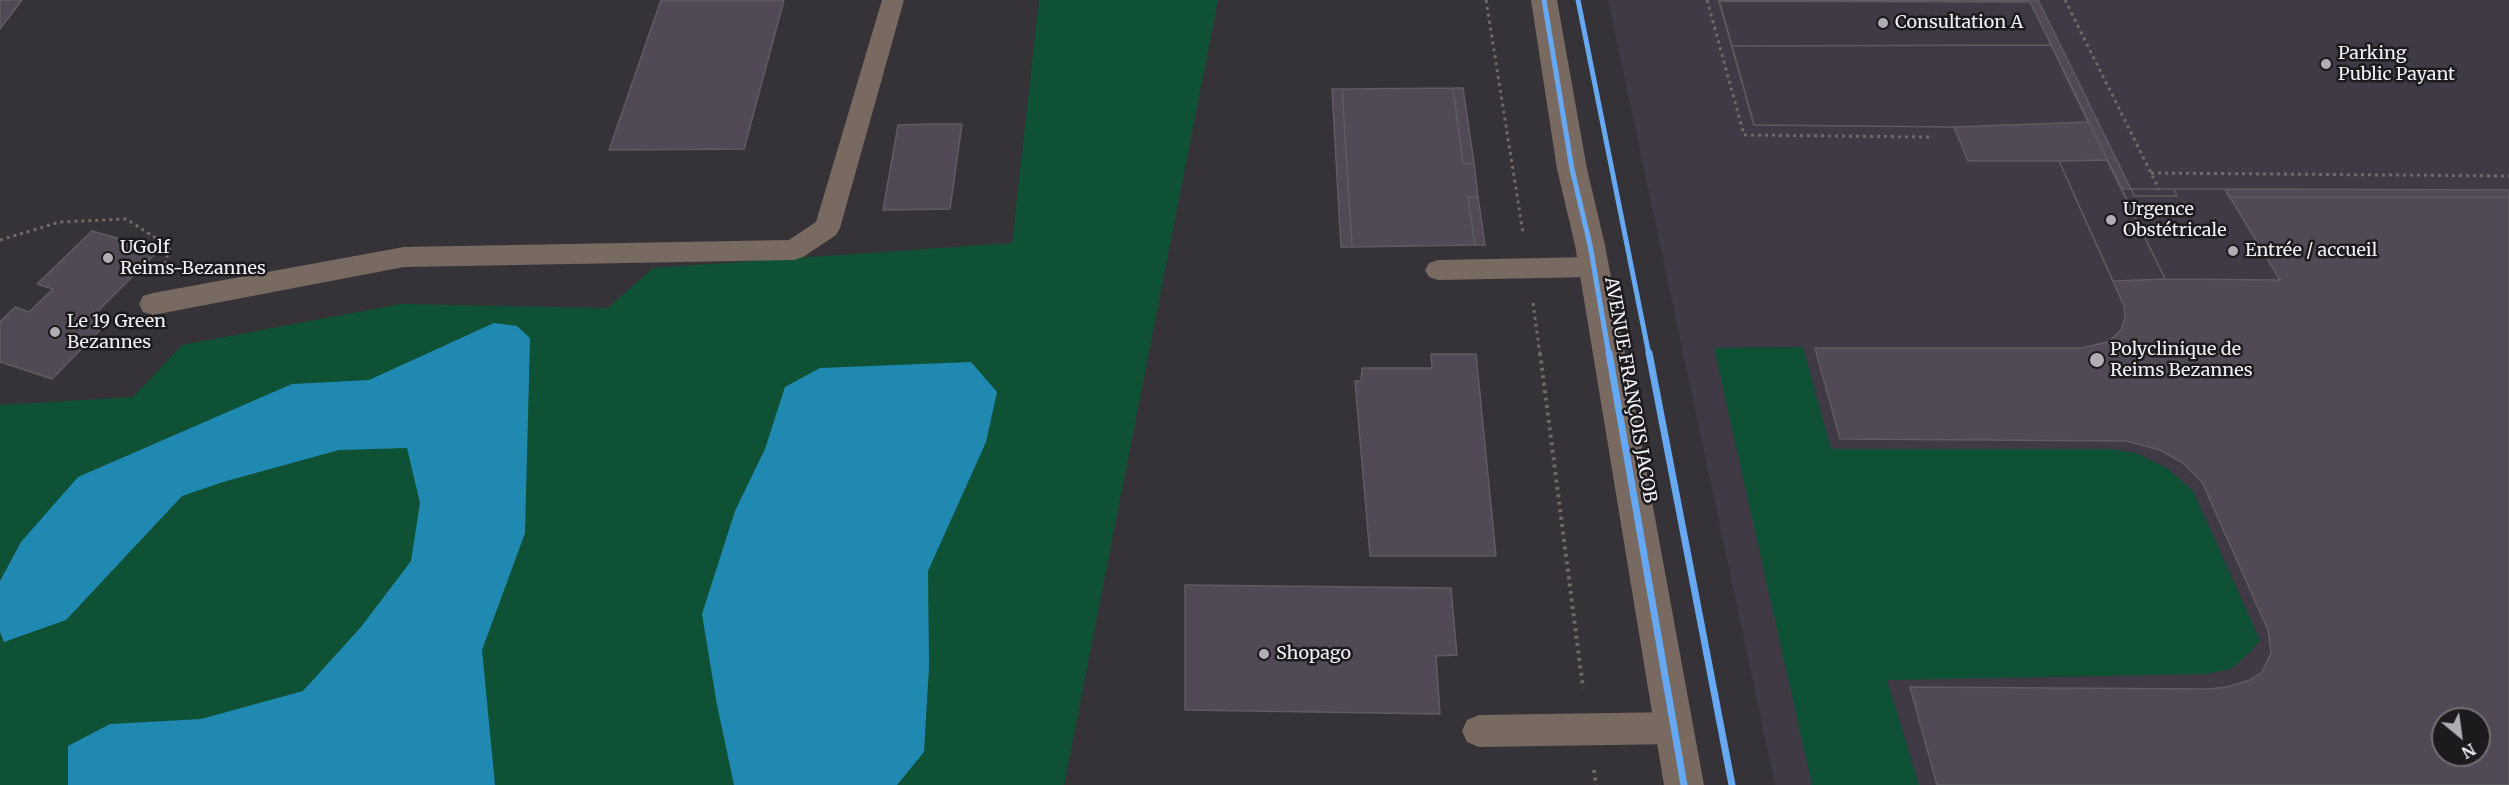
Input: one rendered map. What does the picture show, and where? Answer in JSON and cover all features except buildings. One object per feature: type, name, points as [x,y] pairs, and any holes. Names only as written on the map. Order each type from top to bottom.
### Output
[{"type":"street","name":"AVENUE FRANÇOIS JACOB","points":[[1544,0],[1572,169],[1593,267],[1684,785]]},
{"type":"lane","points":[[153,304],[404,256],[794,250],[827,228],[892,0]]},
{"type":"lane","name":"AVENUE FRANÇOIS JACOB","points":[[1438,270],[1593,267]]},
{"type":"lane","points":[[1479,731],[1675,728]]},
{"type":"path","points":[[1486,0],[1529,268],[1596,785]]},
{"type":"path","points":[[1707,0],[1744,135],[1930,137]]},
{"type":"path","points":[[2065,0],[2158,189]]},
{"type":"path","points":[[2151,173],[2509,176]]},
{"type":"path","points":[[0,240],[60,222],[126,219],[170,247],[153,304]]},
{"type":"shaded area","name":"Polyclinique de Reims Bezannes","points":[[1608,0],[2509,0],[2509,785],[1775,785]]},
{"type":"green space","points":[[1039,0],[1218,0],[1064,785],[0,785],[0,405],[133,397],[182,345],[401,304],[608,308],[653,268],[1012,243]]},
{"type":"green space","points":[[1803,347],[1831,449],[2110,449],[2136,453],[2167,468],[2193,491],[2260,640],[2231,669],[2206,674],[1887,680],[1919,785],[1812,785],[1714,348]]},
{"type":"water","points":[[494,323],[517,326],[530,338],[525,533],[482,650],[495,785],[68,785],[68,746],[110,724],[201,719],[303,691],[361,627],[411,561],[420,503],[407,448],[339,450],[223,482],[182,496],[66,620],[4,642],[0,632],[0,581],[21,542],[78,477],[292,384],[369,380]]},
{"type":"water","points":[[971,362],[997,392],[986,442],[928,571],[929,667],[924,752],[897,785],[734,785],[717,705],[702,614],[735,511],[765,449],[785,387],[820,368]]},
{"type":"cycle path","points":[[1544,0],[1572,169],[1590,245],[1684,785]]},
{"type":"cycle path","points":[[1578,0],[1629,249],[1732,785]]},
{"type":"place","name":"Consultation A","points":[[1883,23]]},
{"type":"place","name":"Parking Public Payant","points":[[2326,64]]},
{"type":"place","name":"Urgence Obstétricale","points":[[2111,220]]},
{"type":"place","name":"Entrée / accueil","points":[[2233,251]]},
{"type":"place","name":"UGolf Reims-Bezannes","points":[[108,258]]},
{"type":"place","name":"Le 19 Green Bezannes","points":[[55,332]]},
{"type":"place","name":"Polyclinique de Reims Bezannes","points":[[2097,360]]},
{"type":"place","name":"Shopago","points":[[1264,654]]}]
